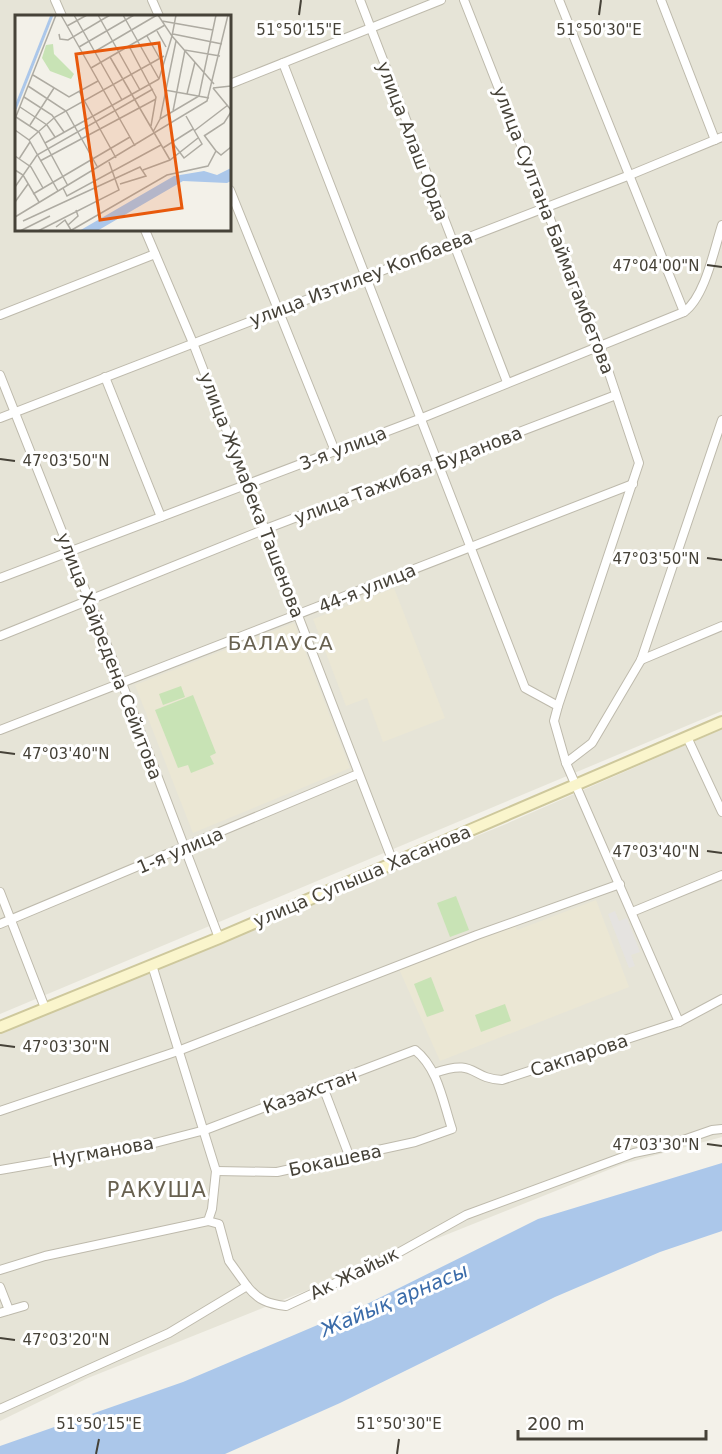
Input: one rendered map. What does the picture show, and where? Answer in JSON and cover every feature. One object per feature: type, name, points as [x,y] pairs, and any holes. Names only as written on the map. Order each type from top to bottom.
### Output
[{"type":"street","points":[[55,0],[62,15]]},
{"type":"street","points":[[152,0],[159,15]]},
{"type":"street","name":"улица Алаш Орда","points":[[360,0],[507,382]]},
{"type":"street","points":[[231,84],[441,0]]},
{"type":"street","name":"улица Султана Баймагамбетова","points":[[464,0],[600,346],[639,463],[633,484]]},
{"type":"street","points":[[559,0],[684,312],[693,305],[699,294],[722,225]]},
{"type":"street","points":[[661,0],[718,138]]},
{"type":"street","points":[[283,63],[525,688],[558,706]]},
{"type":"street","name":"улица Изтилеу Копбаева","points":[[0,418],[630,175],[718,138]]},
{"type":"street","points":[[231,192],[335,451]]},
{"type":"street","name":"улица Жумабека Ташенова","points":[[145,231],[193,343],[263,530],[299,616],[393,862]]},
{"type":"street","points":[[0,315],[154,254]]},
{"type":"street","name":"3-я улица","points":[[0,578],[422,418],[684,312]]},
{"type":"street","name":"улица Хайредена Сейитова","points":[[0,375],[122,683],[219,938]]},
{"type":"street","points":[[105,377],[161,517]]},
{"type":"street","name":"улица Тажибая Буданова","points":[[0,636],[263,530],[616,395]]},
{"type":"street","points":[[566,763],[592,743],[641,660],[722,420]]},
{"type":"street","points":[[633,484],[554,721],[566,763],[679,1022]]},
{"type":"street","name":"44-я улица","points":[[0,730],[299,616],[471,546],[633,484]]},
{"type":"street","points":[[641,660],[722,626]]},
{"type":"street","name":"улица Супыша Хасанова","points":[[0,1027],[219,938],[722,722]]},
{"type":"street","points":[[687,737],[722,812]]},
{"type":"street","name":"1-я улица","points":[[0,924],[358,774]]},
{"type":"street","points":[[632,912],[722,875]]},
{"type":"street","points":[[0,1111],[178,1051],[477,935],[620,884]]},
{"type":"street","points":[[0,892],[45,1008]]},
{"type":"street","points":[[0,1270],[45,1256],[207,1221],[212,1209],[216,1171],[152,965]]},
{"type":"street","name":"Сакпарова","points":[[434,1073],[454,1066],[467,1066],[493,1080],[502,1080],[679,1022],[722,999]]},
{"type":"street","name":"Казахстан","points":[[205,1130],[323,1087],[415,1050],[424,1057],[434,1073]]},
{"type":"street","name":"Бокашева","points":[[216,1171],[277,1172],[350,1158],[415,1142],[452,1128],[434,1073]]},
{"type":"street","points":[[323,1087],[350,1158]]},
{"type":"street","name":"Ак Жайык","points":[[207,1221],[219,1224],[229,1261],[255,1296],[270,1304],[286,1306],[389,1258],[466,1215],[633,1153],[663,1148],[712,1130],[722,1129]]},
{"type":"street","name":"Нугманова","points":[[0,1170],[152,1144],[205,1130]]},
{"type":"street","points":[[0,1409],[169,1333],[247,1286]]},
{"type":"street","points":[[0,1287],[9,1310]]},
{"type":"street","points":[[0,1313],[24,1306]]},
{"type":"shaded area","points":[[0,0],[722,0],[722,711],[0,1014]]},
{"type":"shaded area","points":[[394,588],[445,718],[383,742],[367,698],[346,706],[313,619]]},
{"type":"shaded area","points":[[294,623],[350,768],[193,833],[135,685]]},
{"type":"shaded area","name":"РАКУША","points":[[722,729],[722,1137],[623,1164],[88,1378],[0,1421],[0,1031],[506,824]]},
{"type":"shaded area","points":[[596,900],[629,987],[440,1061],[399,969],[515,926],[517,930]]},
{"type":"shaded area","points":[[615,911],[619,921],[627,918],[640,952],[631,955],[635,966],[629,968],[608,914]]},
{"type":"green space","points":[[181,686],[185,697],[163,705],[159,694]]},
{"type":"green space","points":[[193,695],[216,753],[210,756],[214,764],[191,773],[188,765],[178,768],[155,710]]},
{"type":"green space","points":[[456,896],[469,930],[450,937],[437,903]]},
{"type":"green space","points":[[431,977],[444,1011],[427,1017],[414,984]]},
{"type":"green space","points":[[505,1004],[511,1021],[481,1032],[475,1015]]},
{"type":"water","name":"Жайық арнасы","points":[[722,1163],[722,1231],[660,1252],[555,1297],[340,1403],[225,1454],[0,1454],[0,1446],[183,1382],[367,1304],[538,1219]]},
{"type":"district","name":"БАЛАУСА","points":[[281,643]]},
{"type":"district","name":"РАКУША","points":[[157,1190]]}]
